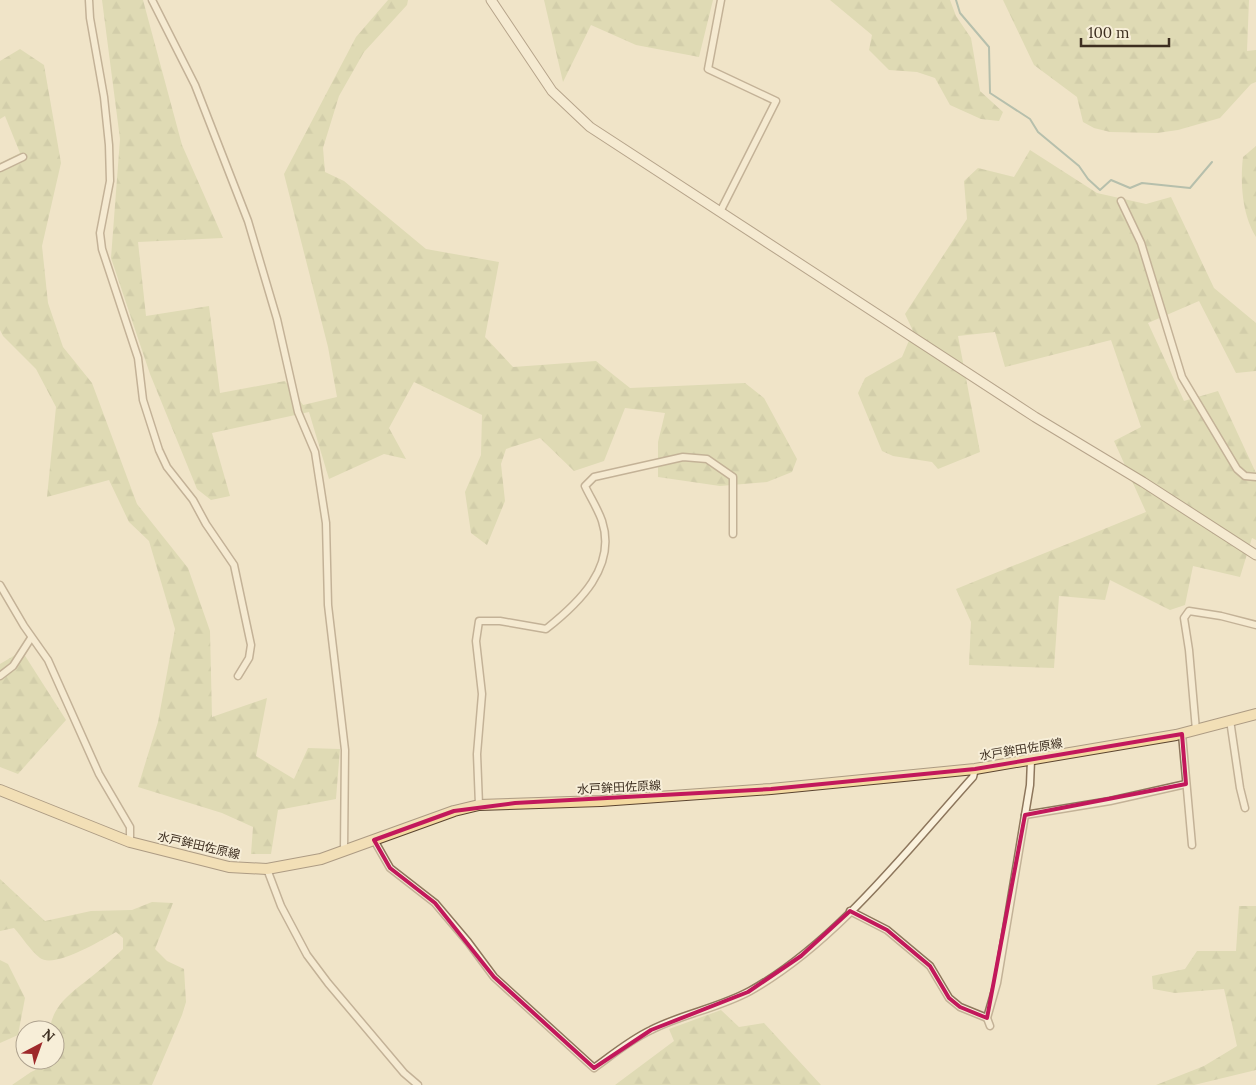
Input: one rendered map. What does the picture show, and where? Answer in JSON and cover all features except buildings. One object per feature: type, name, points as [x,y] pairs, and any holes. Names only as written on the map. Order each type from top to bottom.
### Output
[{"type":"main road","name":"水戸鉾田佐原線","points":[[0,790],[130,842],[229,866],[267,869],[321,859],[454,811],[479,805],[601,801],[762,790],[975,769],[1182,734],[1256,714]]},
{"type":"street","points":[[89,0],[90,18],[104,97],[109,145],[110,181],[100,233],[102,249],[138,358],[143,400],[159,450],[167,467],[193,500],[206,524],[234,565],[251,645],[249,658],[238,676]]},
{"type":"street","points":[[152,0],[196,84],[248,222],[277,319],[298,412],[315,452],[326,523],[328,605],[345,750],[344,851]]},
{"type":"street","points":[[491,0],[552,91],[575,114],[598,132],[1035,417],[1143,482],[1256,555]]},
{"type":"street","points":[[720,212],[776,101],[708,69],[721,0]]},
{"type":"street","points":[[0,168],[22,157]]},
{"type":"street","points":[[1121,201],[1141,243],[1182,377],[1237,469],[1245,476],[1256,477]]},
{"type":"street","points":[[479,805],[478,754],[482,694],[476,641],[479,621],[500,621],[546,629],[574,606],[587,590],[600,570],[606,545],[602,521],[585,486],[594,477],[683,457],[707,459],[733,477],[733,534]]},
{"type":"street","points":[[0,585],[32,638],[48,660],[99,774],[130,827],[130,842]]},
{"type":"street","points":[[1196,730],[1189,650],[1184,618],[1189,612],[1221,616],[1256,625]]},
{"type":"street","points":[[0,676],[13,666],[32,638]]},
{"type":"street","points":[[1230,720],[1240,788],[1245,808]]},
{"type":"street","points":[[1182,734],[1192,845]]},
{"type":"street","points":[[990,1026],[987,1018],[997,983],[1025,815],[1031,760]]},
{"type":"street","points":[[374,840],[390,868],[435,903],[494,977],[594,1068],[651,1030],[748,992],[801,956],[850,911],[902,857],[973,777],[975,769]]},
{"type":"street","points":[[1025,815],[1110,801],[1186,784]]},
{"type":"street","points":[[267,869],[281,906],[307,955],[328,983],[404,1073],[418,1085]]},
{"type":"street","points":[[850,911],[887,930],[930,966],[949,998],[960,1007],[987,1018]]},
{"type":"highlighted area","points":[[1182,734],[1186,784],[1025,815],[987,1018],[960,1007],[949,998],[930,966],[887,930],[850,911],[801,956],[748,992],[651,1030],[594,1068],[494,977],[435,903],[390,868],[374,840],[454,811],[515,803],[771,789],[975,769]]},
{"type":"green space","points":[[102,0],[143,0],[182,145],[223,238],[138,242],[146,316],[209,306],[220,393],[285,381],[303,405],[337,397],[328,347],[284,174],[356,37],[388,0],[408,0],[407,5],[364,52],[339,96],[323,148],[325,172],[344,181],[426,249],[499,262],[485,337],[513,367],[596,361],[630,388],[745,383],[764,398],[797,459],[792,472],[767,482],[720,486],[658,477],[658,442],[665,413],[625,408],[604,461],[574,471],[540,438],[506,449],[501,464],[505,501],[487,545],[471,533],[465,492],[481,455],[482,415],[414,382],[389,428],[406,459],[384,454],[329,479],[309,412],[212,433],[230,496],[211,500],[197,489],[150,374],[111,258],[120,139]]},
{"type":"green space","points":[[544,0],[713,0],[699,57],[636,45],[591,25],[563,82]]},
{"type":"green space","points":[[830,0],[950,0],[956,16],[971,38],[980,91],[1003,112],[999,121],[981,119],[950,105],[935,78],[917,72],[889,70],[869,50],[872,35]]},
{"type":"green space","points":[[1003,0],[1249,0],[1247,51],[1256,50],[1256,82],[1251,84],[1220,118],[1178,130],[1157,133],[1110,132],[1094,128],[1083,122],[1077,97],[1034,65]]},
{"type":"green space","points":[[20,49],[44,65],[61,163],[42,246],[48,303],[63,347],[92,383],[137,504],[188,568],[210,631],[212,717],[267,698],[256,756],[294,779],[308,748],[340,749],[336,799],[278,810],[271,854],[251,854],[253,827],[222,813],[138,787],[158,722],[175,629],[149,541],[129,522],[109,480],[47,497],[56,407],[36,369],[3,336],[0,330],[0,163],[20,153],[5,116],[0,119],[0,61]]},
{"type":"green space","points":[[1256,146],[1256,237],[1245,209],[1242,177],[1243,157]]},
{"type":"green space","points":[[1030,150],[1097,193],[1146,204],[1171,197],[1214,288],[1256,323],[1256,371],[1236,373],[1199,301],[1148,323],[1184,401],[1218,391],[1256,473],[1256,540],[1252,538],[1240,577],[1193,566],[1185,605],[1170,610],[1110,580],[1105,600],[1059,596],[1054,668],[969,665],[971,622],[956,589],[1146,512],[1114,441],[1141,427],[1111,340],[1005,367],[995,332],[958,336],[980,452],[938,469],[932,462],[893,456],[882,451],[858,393],[865,378],[902,357],[913,331],[905,314],[967,219],[964,181],[978,168],[1014,177]]},
{"type":"green space","points":[[22,651],[66,720],[18,774],[0,767],[0,664]]},
{"type":"green space","points":[[0,879],[45,921],[91,911],[132,910],[152,902],[173,903],[155,949],[167,961],[184,969],[186,1002],[152,1085],[12,1085],[35,1070],[65,1070],[65,1020],[52,1020],[55,1012],[67,997],[123,949],[123,938],[116,932],[67,957],[47,960],[40,958],[14,928],[0,931]]},
{"type":"green space","points":[[1239,906],[1256,906],[1256,1070],[1194,1085],[1156,1085],[1204,1066],[1237,1046],[1224,989],[1175,993],[1153,989],[1152,976],[1185,969],[1197,951],[1236,951]]},
{"type":"green space","points":[[0,960],[8,964],[25,998],[21,1020],[15,1020],[15,1036],[0,1043]]},
{"type":"green space","points":[[721,1010],[739,1027],[764,1023],[821,1085],[615,1085],[674,1041],[669,1029]]},
{"type":"waterway","points":[[956,0],[960,13],[989,47],[990,93],[1030,119],[1038,132],[1079,166],[1088,179],[1100,190],[1111,180],[1130,188],[1142,183],[1190,188],[1212,162]]}]
